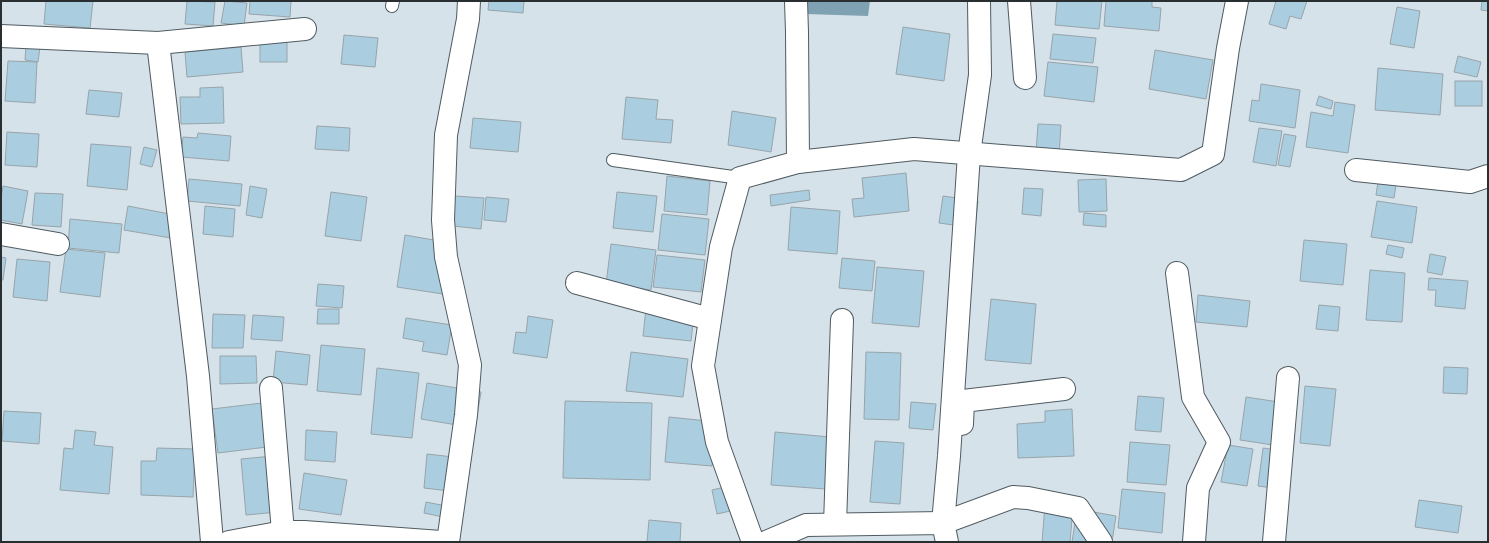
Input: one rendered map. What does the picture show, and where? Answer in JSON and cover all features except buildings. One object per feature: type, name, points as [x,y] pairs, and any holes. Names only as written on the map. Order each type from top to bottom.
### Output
[{"type":"street","points":[[448,542],[466,415],[470,365],[446,258],[443,220],[444,174],[446,135],[468,19],[469,1]]},
{"type":"street","points":[[796,1],[798,162]]},
{"type":"street","points":[[950,527],[949,456],[969,154],[980,75],[979,1]]},
{"type":"street","points":[[1019,1],[1025,78]]},
{"type":"street","points":[[753,542],[717,442],[703,366],[722,247],[740,178],[798,162],[914,149],[1181,170],[1213,154],[1228,48],[1237,1]]},
{"type":"street","points":[[1,36],[158,43],[305,29]]},
{"type":"street","points":[[158,43],[198,376],[212,542]]},
{"type":"street","points":[[1356,170],[1470,182],[1488,176]]},
{"type":"street","points":[[1,234],[58,244]]},
{"type":"street","points":[[1177,273],[1193,397],[1219,442],[1198,488],[1194,542]]},
{"type":"street","points":[[577,282],[710,320]]},
{"type":"street","points":[[842,320],[842,524]]},
{"type":"street","points":[[1274,542],[1288,378]]},
{"type":"street","points":[[271,388],[297,535]]},
{"type":"street","points":[[950,527],[963,400],[1064,389]]},
{"type":"street","points":[[842,524],[852,440]]},
{"type":"street","points":[[766,542],[806,525],[842,524],[950,527],[1013,498],[1028,498],[1078,508],[1101,542]]},
{"type":"street","points":[[229,542],[297,535],[441,542]]},
{"type":"lane","points":[[613,160],[740,178]]},
{"type":"water","points":[[808,1],[870,1],[868,16],[806,14]]}]
